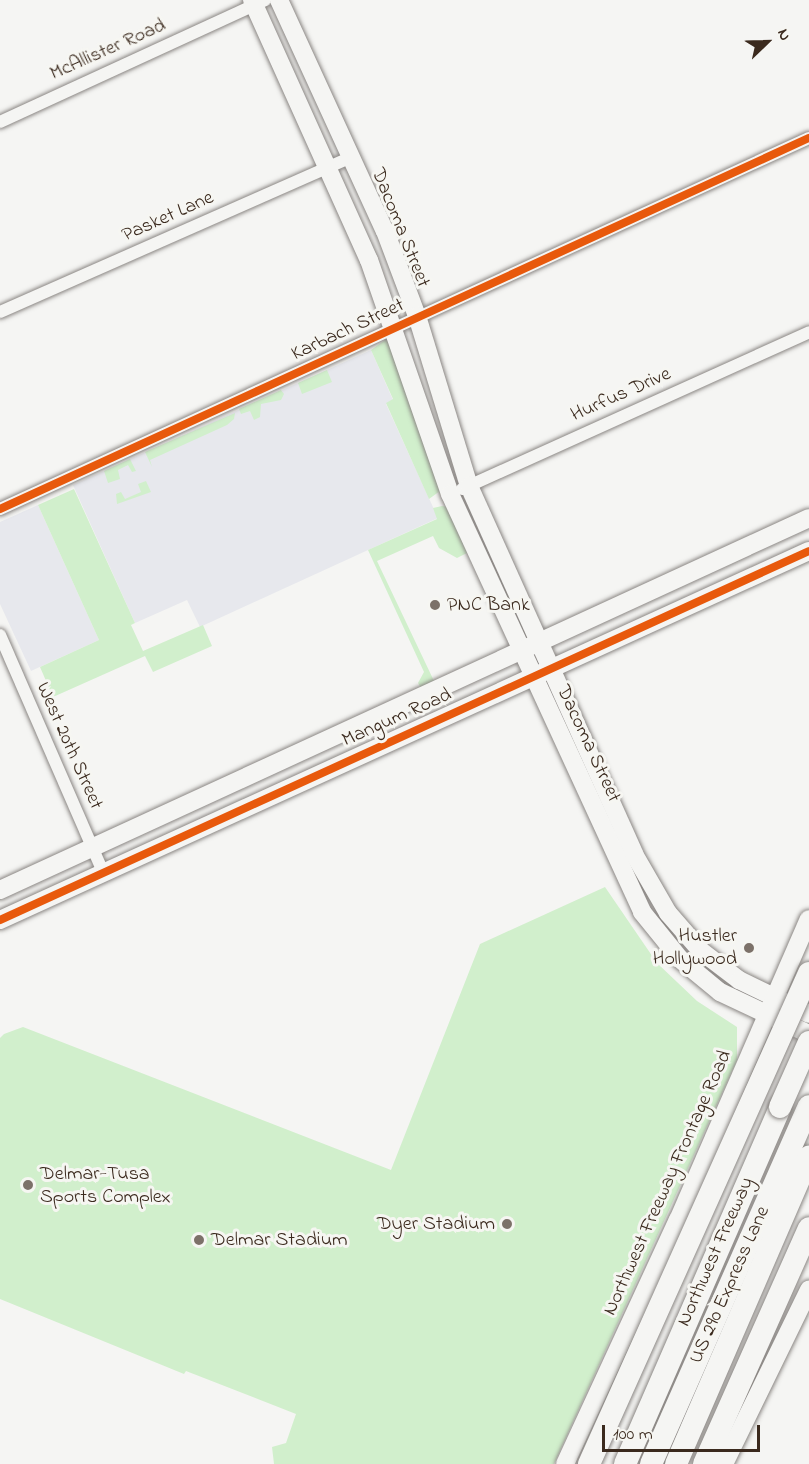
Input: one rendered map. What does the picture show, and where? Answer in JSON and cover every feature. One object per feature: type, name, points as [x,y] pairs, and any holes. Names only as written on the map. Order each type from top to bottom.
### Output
[{"type":"highway","points":[[589,1464],[809,973]]},
{"type":"highway","name":"Northwest Freeway","points":[[625,1464],[640,1423],[809,1042]]},
{"type":"highway","name":"US 290 Express Lane","points":[[651,1464],[809,1106]]},
{"type":"highway","points":[[676,1464],[809,1157]]},
{"type":"highway","points":[[704,1464],[809,1228]]},
{"type":"highway","points":[[616,1464],[640,1423]]},
{"type":"main road","name":"Dacoma Street","points":[[279,0],[352,157],[417,316],[469,486],[529,646],[532,675],[642,912],[680,959],[720,992],[809,1034]]},
{"type":"main road","name":"Dacoma Street","points":[[257,2],[329,168],[394,327],[450,494],[529,646],[549,668],[634,854],[668,913],[716,963],[772,998],[809,1014]]},
{"type":"main road","name":"Mangum Road","points":[[0,890],[376,720],[529,646],[809,518]]},
{"type":"main road","name":"Mangum Road","points":[[0,920],[708,594],[809,551]]},
{"type":"main road","points":[[696,570],[708,594]]},
{"type":"main road","points":[[376,720],[386,741]]},
{"type":"main road","points":[[238,781],[249,804]]},
{"type":"main road","name":"Northwest Freeway Frontage Road","points":[[565,1464],[711,1143],[772,998],[809,919]]},
{"type":"main road","points":[[711,1143],[749,1073],[771,1043],[783,1042],[809,1053]]},
{"type":"main road","points":[[724,1464],[809,1290]]},
{"type":"street","name":"McAllister Road","points":[[0,122],[257,2]]},
{"type":"street","name":"Karbach Street","points":[[0,509],[809,138]]},
{"type":"street","name":"Pasket Lane","points":[[0,312],[352,157]]},
{"type":"street","name":"Hurfus Drive","points":[[450,494],[809,332]]},
{"type":"street","name":"West 20th Street","points":[[0,635],[103,872]]},
{"type":"shaded area","points":[[371,350],[393,400],[386,404],[438,518],[200,627],[187,600],[135,623],[73,485]]},
{"type":"shaded area","points":[[38,505],[99,640],[31,671],[0,604],[0,522]]},
{"type":"green space","points":[[385,340],[393,342],[440,491],[429,499],[386,403],[393,399],[371,350]]},
{"type":"green space","points":[[327,370],[332,382],[302,394],[298,383]]},
{"type":"green space","points":[[281,390],[284,394],[281,400],[261,404],[260,417],[254,420],[250,411],[241,414],[239,409]]},
{"type":"green space","points":[[235,413],[234,419],[227,425],[150,460],[152,467],[145,452]]},
{"type":"green space","points":[[130,459],[136,471],[132,472],[128,465],[118,470],[120,479],[108,483],[104,471]]},
{"type":"green space","points":[[146,481],[151,492],[117,504],[116,494],[121,492],[125,499],[141,492],[138,484]]},
{"type":"green space","points":[[74,489],[135,623],[131,625],[143,651],[203,625],[212,646],[153,672],[145,656],[53,697],[40,667],[99,640],[38,505]]},
{"type":"green space","points":[[449,507],[467,553],[457,558],[439,548],[433,536],[377,561],[434,681],[421,688],[418,683],[424,672],[368,550],[437,519],[433,508]]},
{"type":"green space","points":[[605,887],[657,963],[697,1001],[737,1027],[737,1060],[554,1464],[274,1464],[272,1447],[286,1443],[296,1414],[186,1371],[184,1374],[0,1299],[0,1038],[4,1034],[23,1027],[391,1170],[480,944]]},
{"type":"cycle path","points":[[0,509],[809,138]]},
{"type":"cycle path","points":[[0,920],[809,551]]},
{"type":"place","name":"PNC Bank","points":[[435,605]]},
{"type":"place","name":"Hustler Hollywood","points":[[749,948]]},
{"type":"place","name":"Delmar-Tusa Sports Complex","points":[[28,1185]]},
{"type":"place","name":"Dyer Stadium","points":[[507,1224]]},
{"type":"place","name":"Delmar Stadium","points":[[199,1240]]}]
